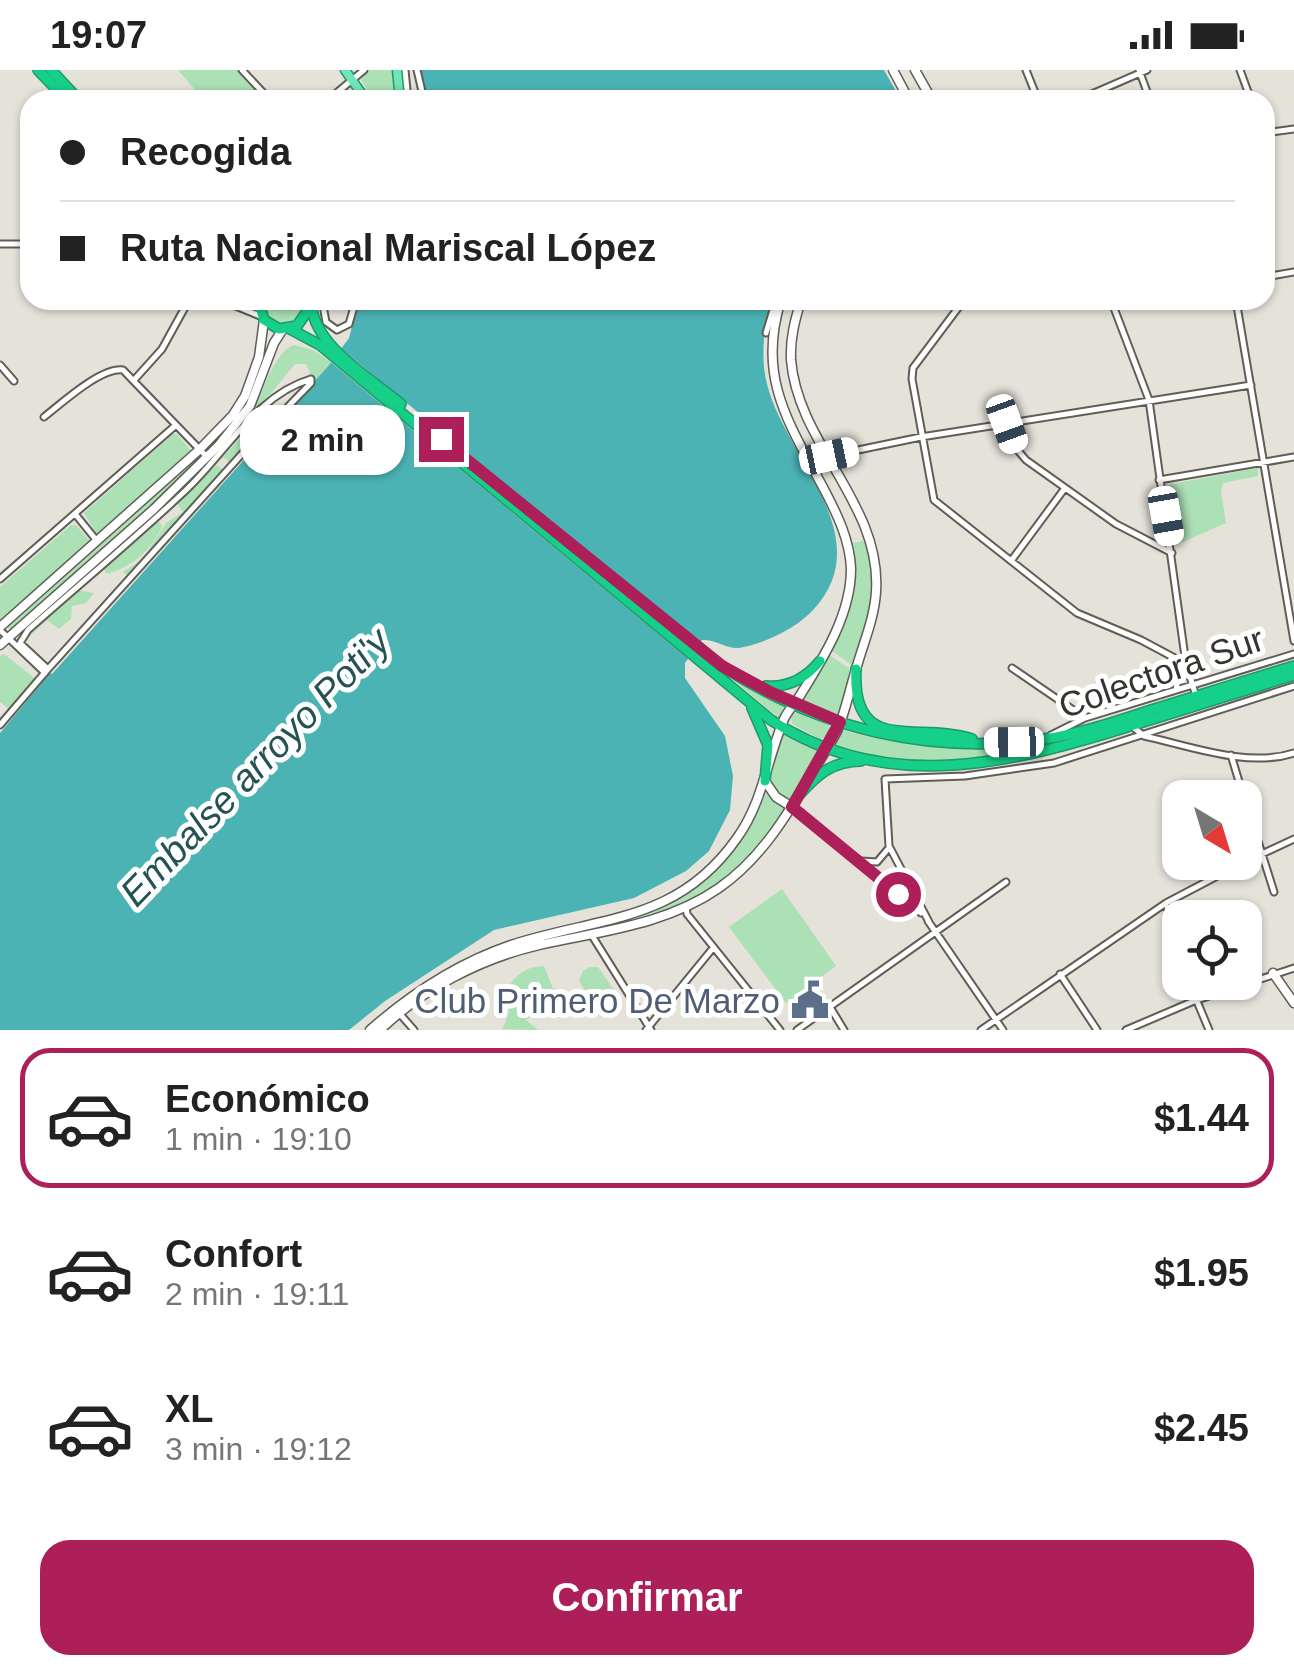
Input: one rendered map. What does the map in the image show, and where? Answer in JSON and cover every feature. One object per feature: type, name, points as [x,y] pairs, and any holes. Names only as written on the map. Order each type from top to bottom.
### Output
[{"type":"highway","points":[[38,70],[57,90]]},
{"type":"highway","points":[[51,70],[70,90]]},
{"type":"highway","points":[[261,310],[286,329],[333,352],[700,655],[746,700],[782,728],[827,748],[904,766],[999,762],[1058,749],[1294,675]]},
{"type":"highway","points":[[286,329],[303,321],[308,310]]},
{"type":"highway","points":[[312,310],[333,352]]},
{"type":"highway","points":[[700,655],[745,680],[840,722],[908,740],[979,742],[1044,739],[1144,713],[1294,666]]},
{"type":"highway","points":[[745,680],[786,685],[803,678],[820,661]]},
{"type":"highway","points":[[856,670],[857,704],[864,717],[878,728],[964,736],[979,742]]},
{"type":"highway","points":[[746,700],[768,744],[765,781]]},
{"type":"highway","points":[[799,795],[816,776],[832,766],[874,761]]},
{"type":"main road","points":[[344,70],[360,90]]},
{"type":"main road","points":[[0,628],[200,450],[233,414],[245,396],[262,345],[257,310]]},
{"type":"main road","points":[[370,1030],[427,985],[488,954],[535,938],[614,921],[672,898],[706,874],[730,849],[752,813],[786,715],[844,614],[850,564],[839,518],[782,412],[776,389],[772,334],[776,310]]},
{"type":"main road","points":[[380,1030],[438,986],[478,965],[535,946],[652,920],[686,908],[716,890],[742,870],[792,807],[834,736],[873,612],[874,559],[862,516],[808,418],[791,362],[791,338],[798,310]]},
{"type":"main road","points":[[4,642],[207,458],[250,406],[274,343],[286,329]]},
{"type":"main road","points":[[765,781],[776,797],[792,807]]},
{"type":"main road","points":[[1273,974],[1294,1003]]},
{"type":"street","points":[[242,70],[261,90]]},
{"type":"street","points":[[340,90],[364,70]]},
{"type":"street","points":[[1100,90],[1143,71]]},
{"type":"street","points":[[135,379],[162,349],[183,310]]},
{"type":"street","points":[[324,310],[326,322],[337,330],[350,324],[354,310]]},
{"type":"street","points":[[766,333],[774,310]]},
{"type":"street","points":[[956,310],[913,368],[920,437],[934,500],[1077,612],[1184,663]]},
{"type":"street","points":[[1115,310],[1149,400],[1184,663],[1196,696]]},
{"type":"street","points":[[1238,310],[1294,641]]},
{"type":"street","points":[[0,366],[14,380]]},
{"type":"street","points":[[44,416],[114,368],[123,370],[207,458]]},
{"type":"street","points":[[0,726],[240,455],[312,380],[296,384],[270,400],[186,491],[23,635],[20,643],[46,671]]},
{"type":"street","points":[[829,456],[920,437],[1251,385]]},
{"type":"street","points":[[1007,424],[1026,460],[1116,524],[1172,553]]},
{"type":"street","points":[[0,579],[176,425]]},
{"type":"street","points":[[1159,480],[1294,457]]},
{"type":"street","points":[[1011,561],[1064,488]]},
{"type":"street","points":[[76,515],[97,541]]},
{"type":"street","points":[[0,628],[4,642],[46,671]]},
{"type":"street","name":"Colectora Sur","points":[[1044,739],[1086,718],[1294,654]]},
{"type":"street","points":[[1176,690],[1184,663]]},
{"type":"street","points":[[1012,668],[1086,718]]},
{"type":"street","points":[[859,860],[877,862],[887,854],[885,779],[965,776],[1054,762],[1294,686]]},
{"type":"street","points":[[1140,702],[1144,713]]},
{"type":"street","points":[[1131,726],[1144,736],[1231,755],[1270,758],[1294,753]]},
{"type":"street","points":[[1231,755],[1239,780]]},
{"type":"street","points":[[792,807],[929,922],[1002,1030]]},
{"type":"street","points":[[1274,892],[1262,853],[1294,839]]},
{"type":"street","points":[[888,846],[929,922]]},
{"type":"street","points":[[1172,900],[1210,880]]},
{"type":"street","points":[[797,1030],[1006,882]]},
{"type":"street","points":[[982,1030],[1162,906]]},
{"type":"street","points":[[686,908],[713,948],[780,1030]]},
{"type":"street","points":[[591,934],[649,1029],[713,948]]},
{"type":"street","points":[[1126,1030],[1194,1001],[1294,968]]},
{"type":"street","points":[[1060,974],[1097,1030]]},
{"type":"street","points":[[1194,1001],[1209,1030]]},
{"type":"street","points":[[830,1007],[844,1030]]},
{"type":"street","points":[[399,1012],[414,1030]]},
{"type":"green space","points":[[178,70],[242,70],[261,90],[195,90]]},
{"type":"green space","points":[[369,70],[394,70],[397,90],[367,90],[361,79]]},
{"type":"green space","points":[[264,310],[302,310],[297,321],[283,325],[266,316]]},
{"type":"green space","points":[[294,345],[313,350],[331,362],[314,382],[312,377],[307,379],[310,372],[306,364],[295,364],[245,425],[279,358]]},
{"type":"green space","points":[[262,415],[264,422],[271,422],[229,464],[222,458]]},
{"type":"green space","points":[[173,434],[192,452],[97,534],[84,513]]},
{"type":"green space","points":[[198,456],[200,460],[179,481],[11,629],[6,627]]},
{"type":"green space","points":[[216,465],[224,470],[129,577],[123,572],[143,559],[166,523],[183,512],[177,504]]},
{"type":"green space","points":[[1258,468],[1258,476],[1223,483],[1226,523],[1176,545],[1166,485]]},
{"type":"green space","points":[[157,520],[161,529],[145,552],[132,563],[107,574],[103,568]]},
{"type":"green space","points":[[71,525],[76,525],[89,544],[0,620],[0,587]]},
{"type":"green space","points":[[867,540],[869,604],[853,666],[832,651],[852,599],[853,543]]},
{"type":"green space","points":[[76,590],[94,593],[86,603],[72,606],[71,619],[59,629],[47,620],[22,643],[23,637]]},
{"type":"green space","points":[[4,654],[37,680],[10,710],[0,702],[0,656]]},
{"type":"green space","points":[[829,655],[852,670],[838,720],[799,701]]},
{"type":"green space","points":[[731,678],[787,706],[779,718]]},
{"type":"green space","points":[[797,712],[829,725],[830,735],[820,739],[792,724],[791,716]]},
{"type":"green space","points":[[843,730],[942,747],[1043,746],[990,757],[912,760],[833,747]]},
{"type":"green space","points":[[783,731],[824,751],[791,802],[769,783]]},
{"type":"green space","points":[[766,793],[786,809],[739,866],[706,891],[638,921],[637,918],[680,897],[731,854]]},
{"type":"green space","points":[[782,889],[836,966],[786,1003],[729,927]]},
{"type":"green space","points":[[544,966],[554,991],[548,1004],[526,1020],[538,1030],[502,1029],[509,1010],[507,989],[522,972]]},
{"type":"green space","points":[[590,967],[598,967],[619,997],[607,1005],[583,988],[579,980]]},
{"type":"water","points":[[420,70],[884,70],[895,90],[424,90]]},
{"type":"water","name":"Embalse arroyo Poti'y","points":[[356,310],[770,310],[764,342],[767,384],[777,412],[822,496],[833,525],[837,553],[832,581],[814,609],[799,623],[769,639],[739,648],[702,640],[685,663],[685,678],[725,736],[733,776],[730,810],[709,851],[686,871],[634,898],[494,930],[385,1001],[349,1030],[0,1030],[0,733],[349,338]]},
{"type":"pier","points":[[338,346],[701,647],[691,661],[327,359]]},
{"type":"place","name":"Club Primero De Marzo","points":[[810,1000]]},
{"type":"route","points":[[441,439],[702,652],[745,680],[840,722],[792,807],[898,894]]}]
